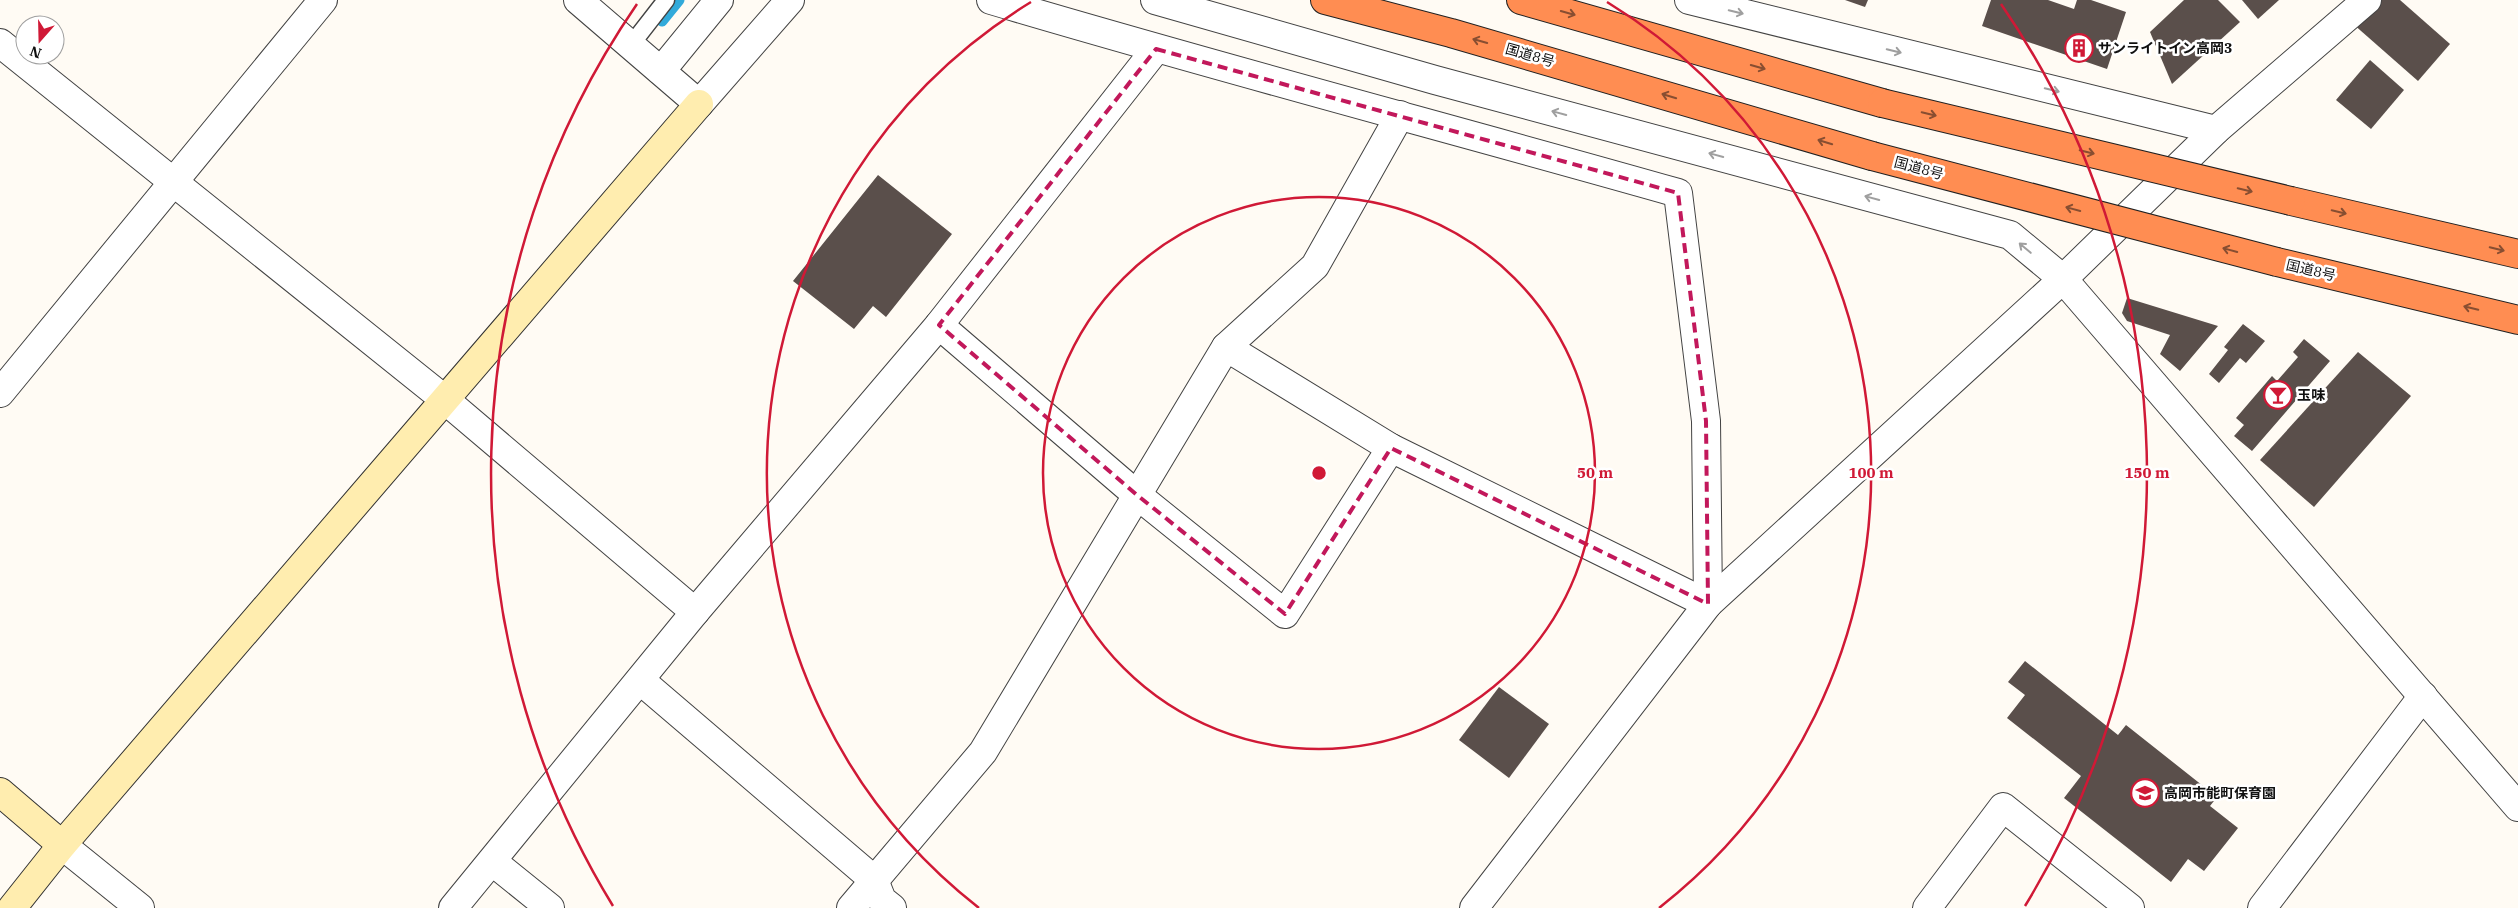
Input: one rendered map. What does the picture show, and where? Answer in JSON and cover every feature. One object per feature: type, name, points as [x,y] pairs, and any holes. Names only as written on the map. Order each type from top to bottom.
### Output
[{"type":"highway","name":"国道8号","points":[[1325,0],[1470,38],[1872,156],[2277,262],[2518,320]]},
{"type":"highway","points":[[1521,0],[1882,103],[2518,254]]},
{"type":"street","points":[[0,393],[323,0]]},
{"type":"street","points":[[578,0],[699,104]]},
{"type":"street","points":[[661,71],[719,0]]},
{"type":"street","points":[[12,908],[62,845],[444,398],[790,0]]},
{"type":"street","points":[[991,0],[1156,49],[1400,114],[1678,194],[1706,421],[1708,604]]},
{"type":"street","points":[[1155,0],[1435,80],[2010,235],[2063,279],[2518,807]]},
{"type":"street","points":[[1689,0],[2216,130]]},
{"type":"street","points":[[1474,908],[1708,604],[2063,279],[2216,130],[2367,0]]},
{"type":"street","points":[[0,43],[173,184],[444,398],[695,612]]},
{"type":"street","points":[[453,908],[493,862],[695,612],[940,324],[1156,49]]},
{"type":"street","points":[[851,908],[983,752],[1226,347],[1315,266],[1400,114]]},
{"type":"street","points":[[940,324],[1137,495],[1285,614],[1391,448]]},
{"type":"street","points":[[1226,347],[1391,448],[1708,604]]},
{"type":"street","points":[[640,680],[874,880],[882,900],[892,908]]},
{"type":"street","points":[[2262,908],[2423,696]]},
{"type":"street","points":[[0,792],[140,908]]},
{"type":"street","points":[[1927,908],[2003,807],[2130,908]]},
{"type":"street","points":[[493,862],[550,908]]},
{"type":"lane","points":[[632,45],[666,0]]},
{"type":"highlighted area","points":[[1156,49],[1678,193],[1706,421],[1708,604],[1391,448],[1285,614],[1137,495],[939,325]]},
{"type":"building","points":[[1845,0],[1868,0],[1865,7]]},
{"type":"building","name":"サンライトイン高岡3","points":[[1991,0],[2048,0],[2074,9],[2077,0],[2091,0],[2126,12],[2107,69],[1982,26]]},
{"type":"building","points":[[2184,0],[2218,0],[2240,22],[2172,84],[2150,32]]},
{"type":"building","points":[[2242,0],[2279,0],[2258,19]]},
{"type":"building","points":[[2358,0],[2400,0],[2450,44],[2418,81],[2344,16]]},
{"type":"building","points":[[2370,60],[2404,90],[2371,129],[2336,100]]},
{"type":"building","points":[[878,175],[952,234],[886,317],[873,306],[854,329],[793,281]]},
{"type":"building","points":[[2127,298],[2218,326],[2180,371],[2160,354],[2170,335],[2127,321],[2122,313]]},
{"type":"building","points":[[2243,324],[2265,341],[2246,363],[2240,358],[2219,383],[2209,374],[2228,350],[2224,347]]},
{"type":"building","name":"玉味","points":[[2304,339],[2330,361],[2252,451],[2234,436],[2244,425],[2236,418],[2272,376],[2277,381],[2298,357],[2293,352]]},
{"type":"building","points":[[2358,352],[2411,396],[2314,507],[2260,460]]},
{"type":"building","points":[[2025,661],[2118,735],[2126,725],[2217,797],[2210,806],[2238,828],[2204,871],[2188,859],[2171,882],[2064,798],[2081,776],[2007,718],[2025,695],[2008,682]]},
{"type":"building","points":[[1499,687],[1549,724],[1509,778],[1459,740]]},
{"type":"waterway","points":[[662,21],[679,0]]},
{"type":"place","name":"サンライトイン高岡3","points":[[2079,48]]},
{"type":"place","name":"玉味","points":[[2278,395]]},
{"type":"place","name":"高岡市能町保育園","points":[[2145,793]]}]
